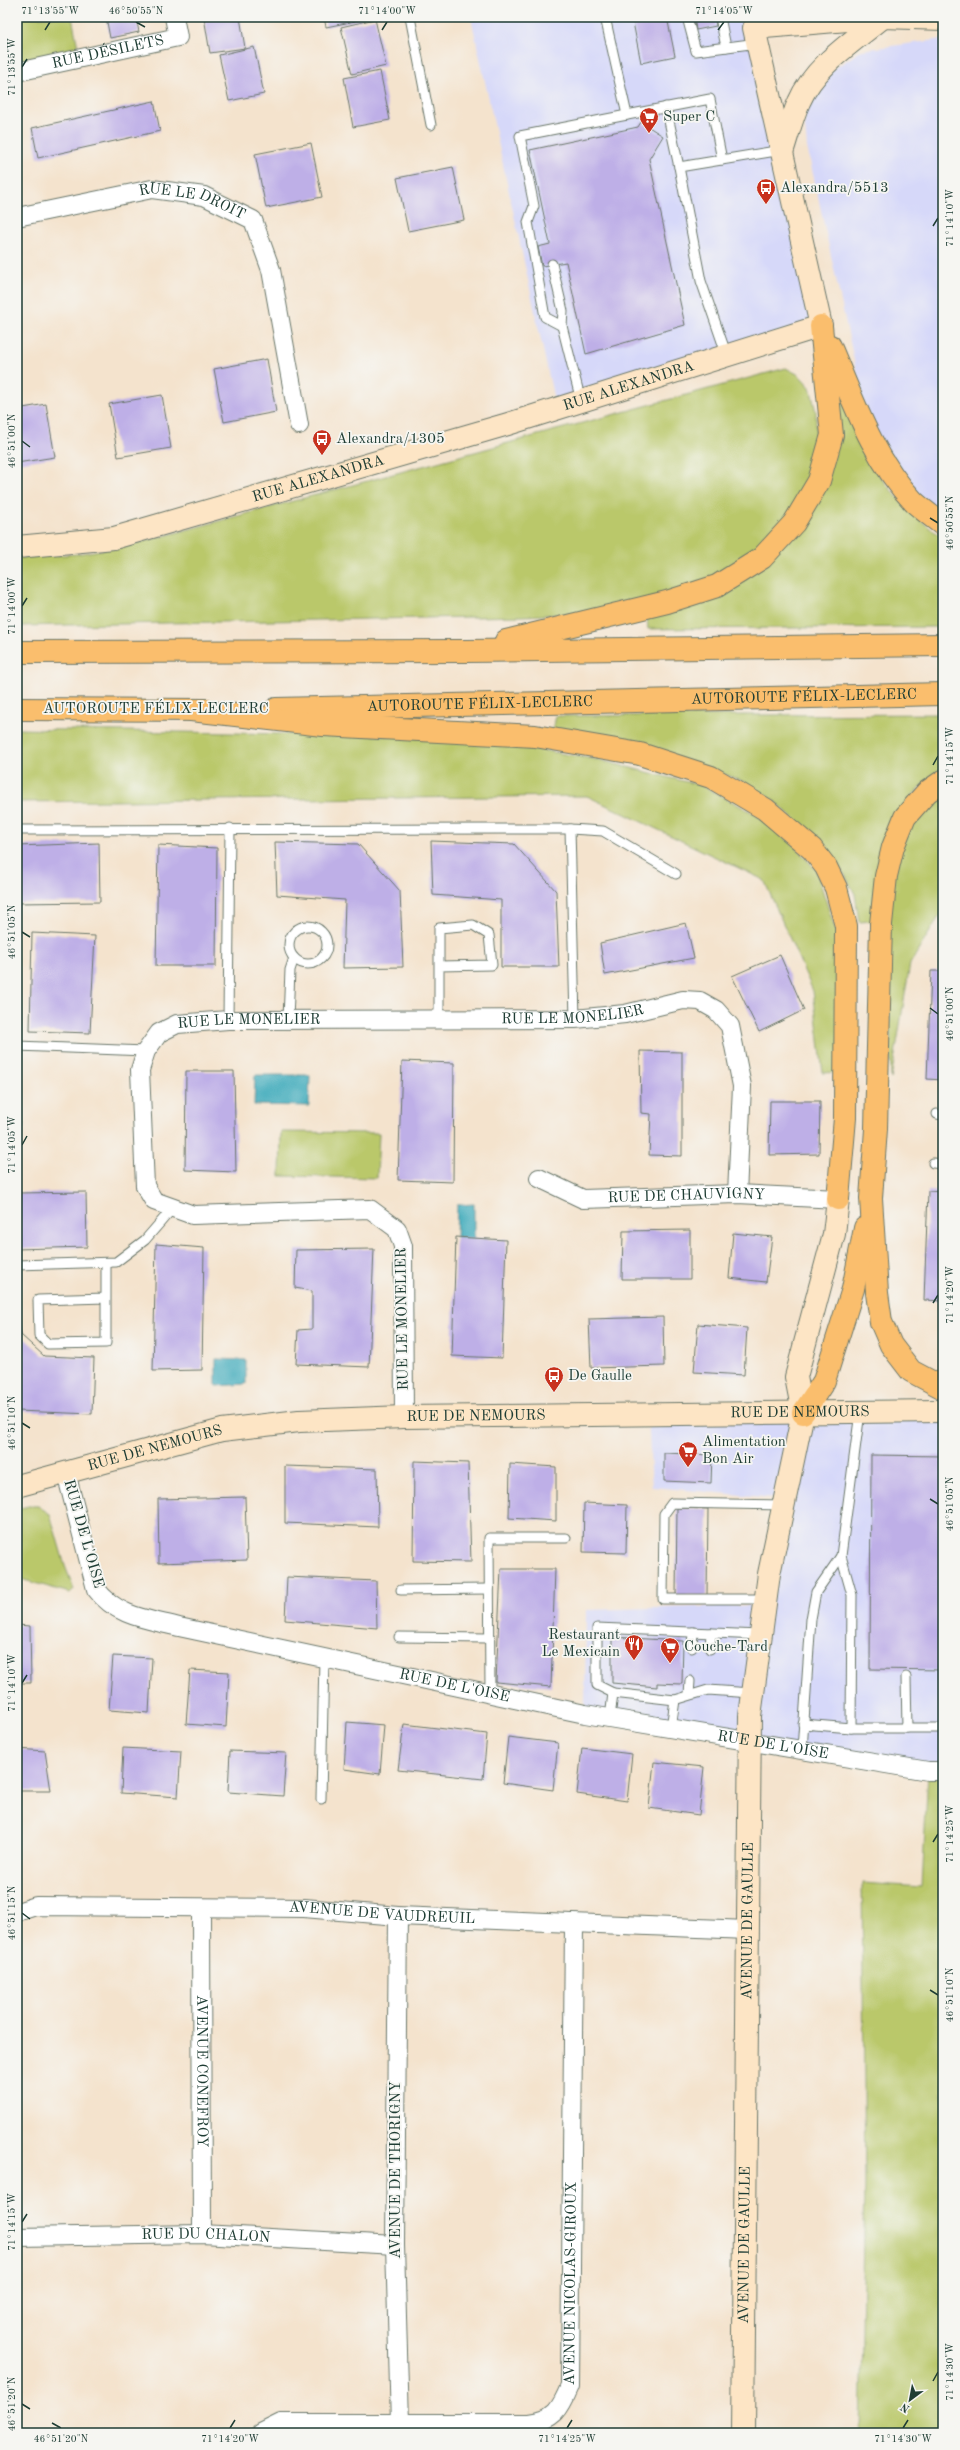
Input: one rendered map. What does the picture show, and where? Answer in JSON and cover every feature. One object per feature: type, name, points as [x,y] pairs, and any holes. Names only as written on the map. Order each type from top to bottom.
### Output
[{"type":"highway","points":[[821,326],[862,423],[890,472],[915,502],[943,525]]},
{"type":"highway","points":[[466,651],[668,602],[717,586],[762,558],[794,523],[819,481],[832,435],[821,326]]},
{"type":"highway","points":[[17,652],[466,651],[943,645]]},
{"type":"highway","name":"AUTOROUTE FÉLIX-LECLERC","points":[[17,709],[191,710],[943,694]]},
{"type":"highway","points":[[191,710],[323,725],[535,736],[640,754],[711,777],[765,809],[812,849],[826,867],[836,888],[846,926],[845,1118],[838,1199]]},
{"type":"highway","points":[[803,1414],[824,1381],[853,1289],[871,1198],[876,1129],[881,924],[886,876],[892,847],[905,817],[927,792],[943,781]]},
{"type":"highway","points":[[871,1198],[877,1293],[881,1322],[891,1345],[911,1370],[943,1388]]},
{"type":"street","name":"RUE DÉSILETS","points":[[17,72],[178,37],[174,17]]},
{"type":"street","points":[[821,326],[755,29],[883,17],[938,18]]},
{"type":"street","points":[[783,150],[798,102],[809,83],[827,62],[883,17]]},
{"type":"street","name":"RUE LE DROIT","points":[[17,217],[152,189],[204,196],[254,220],[271,270],[299,425]]},
{"type":"street","name":"RUE ALEXANDRA","points":[[17,547],[114,538],[278,492],[581,401],[821,326]]},
{"type":"street","name":"RUE LE MONELIER","points":[[404,1417],[403,1246],[397,1229],[386,1218],[370,1209],[193,1215],[172,1209],[154,1201],[145,1186],[140,1070],[146,1051],[159,1033],[177,1024],[228,1020],[575,1019],[625,1014],[683,1000],[700,1001],[716,1010],[730,1026],[742,1086],[737,1194]]},
{"type":"street","name":"RUE DE CHAUVIGNY","points":[[539,1178],[583,1199],[737,1194],[838,1199]]},
{"type":"street","points":[[803,1414],[796,1377],[834,1234],[838,1199]]},
{"type":"street","name":"RUE DE NEMOURS","points":[[17,1486],[222,1430],[299,1420],[404,1417],[803,1414],[943,1411]]},
{"type":"street","name":"AVENUE DE GAULLE","points":[[743,2433],[748,1930],[748,1741],[752,1693],[765,1599],[803,1414]]},
{"type":"street","name":"RUE DE L'OISE","points":[[66,1472],[96,1589],[106,1603],[123,1612],[179,1627],[490,1694],[610,1718],[928,1771],[943,1771]]},
{"type":"street","name":"AVENUE DE VAUDREUIL","points":[[17,1912],[36,1906],[201,1909],[304,1908],[398,1916],[748,1930]]},
{"type":"street","name":"AVENUE CONEFROY","points":[[201,1909],[202,2234]]},
{"type":"street","name":"AVENUE DE THORIGNY","points":[[398,1916],[395,2245],[400,2423]]},
{"type":"street","name":"AVENUE NICOLAS-GIROUX","points":[[261,2433],[281,2423],[529,2423],[544,2421],[557,2412],[570,2386],[574,1923]]},
{"type":"street","name":"RUE DU CHALON","points":[[17,2237],[202,2234],[395,2245]]},
{"type":"lane","points":[[410,17],[431,125]]},
{"type":"lane","points":[[605,17],[627,114]]},
{"type":"lane","points":[[688,17],[696,51],[726,47],[755,29]]},
{"type":"lane","points":[[720,17],[726,47]]},
{"type":"lane","points":[[562,326],[545,316],[528,222],[534,206],[520,136],[710,99],[722,160]]},
{"type":"lane","points":[[666,107],[701,281],[727,356]]},
{"type":"lane","points":[[679,168],[783,150]]},
{"type":"lane","points":[[552,264],[563,311],[562,326],[581,401]]},
{"type":"lane","points":[[228,1020],[230,828]]},
{"type":"lane","points":[[17,830],[230,828],[570,829],[603,831],[676,874]]},
{"type":"lane","points":[[570,829],[575,1019]]},
{"type":"lane","points":[[439,966],[492,965],[489,936],[473,925],[439,928],[439,966],[439,1020]]},
{"type":"lane","points":[[288,1020],[290,970],[294,958],[289,946],[293,934],[297,930],[309,926],[321,931],[327,941],[327,947],[322,958],[311,964],[305,964],[294,958]]},
{"type":"lane","points":[[17,1046],[146,1051]]},
{"type":"lane","points":[[932,1163],[943,1164]]},
{"type":"lane","points":[[17,1265],[116,1262],[145,1240],[172,1209]]},
{"type":"lane","points":[[106,1263],[106,1298],[106,1343],[48,1344],[39,1334],[38,1300],[106,1298]]},
{"type":"lane","points":[[851,1728],[852,1595],[842,1556],[860,1412]]},
{"type":"lane","points":[[765,1599],[663,1599],[664,1514],[672,1503],[784,1505]]},
{"type":"lane","points":[[490,1694],[489,1538],[566,1538]]},
{"type":"lane","points":[[802,1750],[803,1724],[816,1592],[842,1556]]},
{"type":"lane","points":[[401,1590],[489,1589]]},
{"type":"lane","points":[[752,1693],[709,1686],[676,1700],[613,1693],[597,1685],[597,1628],[760,1635]]},
{"type":"lane","points":[[692,1648],[693,1632]]},
{"type":"lane","points":[[710,1649],[711,1633]]},
{"type":"lane","points":[[400,1637],[489,1638]]},
{"type":"lane","points":[[321,1800],[324,1658]]},
{"type":"lane","points":[[906,1677],[907,1728]]},
{"type":"lane","points":[[689,1695],[690,1681]]},
{"type":"lane","points":[[610,1718],[613,1693]]},
{"type":"lane","points":[[671,1728],[676,1700]]},
{"type":"lane","points":[[803,1724],[851,1728],[943,1728]]},
{"type":"shaded area","points":[[471,17],[752,17],[821,326],[556,409]]},
{"type":"shaded area","points":[[943,39],[943,516],[909,486],[883,446],[863,401],[807,147],[804,115],[807,103],[828,73],[862,50]]},
{"type":"shaded area","points":[[943,1411],[943,1771],[585,1714],[586,1610],[763,1605],[785,1499],[652,1487],[648,1416]]},
{"type":"green space","points":[[17,17],[72,17],[80,58],[17,72]]},
{"type":"green space","points":[[786,368],[799,375],[810,387],[816,412],[816,436],[811,469],[797,501],[778,531],[749,558],[716,578],[608,612],[524,616],[17,626],[17,558],[77,554],[134,544]]},
{"type":"green space","points":[[839,384],[865,455],[884,481],[907,507],[919,519],[943,538],[943,627],[648,629],[647,618],[676,610],[790,540]]},
{"type":"green space","points":[[943,714],[943,767],[907,801],[896,818],[887,835],[881,853],[874,895],[872,921],[859,922],[855,894],[845,875],[820,844],[776,802],[747,783],[699,764],[553,730],[556,716]]},
{"type":"green space","points":[[17,729],[394,736],[495,742],[599,760],[703,786],[755,814],[795,846],[816,870],[838,938],[839,1072],[823,1073],[813,991],[764,880],[587,796],[17,802]]},
{"type":"green space","points":[[943,788],[943,910],[910,964],[891,1079],[889,973],[890,888],[901,839],[929,800]]},
{"type":"green space","points":[[281,1132],[379,1133],[377,1178],[280,1176]]},
{"type":"green space","points":[[29,1506],[38,1506],[50,1514],[65,1566],[74,1589],[70,1593],[17,1578],[17,1509]]},
{"type":"green space","points":[[928,1771],[943,1771],[943,2433],[860,2433],[865,2183],[862,1883],[922,1887]]},
{"type":"water","points":[[255,1075],[310,1075],[309,1106],[254,1105]]},
{"type":"water","points":[[474,1204],[474,1239],[456,1237],[457,1205]]},
{"type":"water","points":[[216,1359],[246,1360],[246,1384],[216,1386]]},
{"type":"building","points":[[106,17],[136,17],[139,32],[110,38]]},
{"type":"building","points":[[204,17],[240,17],[245,48],[210,53]]},
{"type":"building","points":[[324,17],[360,17],[361,20],[326,27]]},
{"type":"building","points":[[632,17],[667,17],[675,56],[641,63]]},
{"type":"building","points":[[694,17],[715,17],[716,26],[696,30]]},
{"type":"building","points":[[375,19],[386,66],[352,74],[341,27]]},
{"type":"building","points":[[254,47],[264,94],[229,101],[219,55]]},
{"type":"building","points":[[380,71],[390,120],[353,127],[344,78]]},
{"type":"building","points":[[154,101],[160,131],[38,158],[32,128]]},
{"type":"building","points":[[641,122],[663,136],[649,159],[685,325],[586,354],[566,262],[542,266],[538,247],[550,244],[530,150],[638,127]]},
{"type":"building","points":[[311,143],[322,197],[266,208],[255,154]]},
{"type":"building","points":[[453,167],[464,220],[408,231],[397,178]]},
{"type":"building","points":[[267,359],[276,412],[224,422],[214,369]]},
{"type":"building","points":[[162,395],[171,448],[118,457],[109,404]]},
{"type":"building","points":[[46,404],[55,457],[17,463],[17,409]]},
{"type":"building","points":[[431,841],[514,844],[556,891],[559,967],[501,967],[501,900],[433,895]]},
{"type":"building","points":[[275,842],[358,844],[400,891],[403,967],[343,968],[345,900],[277,895]]},
{"type":"building","points":[[99,843],[100,902],[17,903],[17,846]]},
{"type":"building","points":[[158,845],[217,848],[216,966],[156,966]]},
{"type":"building","points":[[686,923],[694,958],[605,975],[600,943]]},
{"type":"building","points":[[32,933],[95,936],[90,1033],[30,1031]]},
{"type":"building","points":[[780,955],[804,1010],[759,1032],[732,976]]},
{"type":"building","points":[[931,971],[943,971],[943,1080],[927,1079]]},
{"type":"building","points":[[640,1051],[682,1052],[682,1156],[649,1155],[651,1114],[641,1113]]},
{"type":"building","points":[[17,1055],[21,1055],[19,1153],[17,1153]]},
{"type":"building","points":[[402,1061],[454,1063],[453,1182],[398,1180]]},
{"type":"building","points":[[186,1071],[234,1071],[236,1172],[185,1170]]},
{"type":"building","points":[[770,1101],[820,1101],[819,1154],[769,1155]]},
{"type":"building","points":[[928,1191],[943,1192],[943,1301],[924,1300]]},
{"type":"building","points":[[86,1192],[87,1247],[17,1249],[17,1193]]},
{"type":"building","points":[[690,1230],[690,1279],[622,1279],[623,1231]]},
{"type":"building","points":[[733,1233],[772,1237],[766,1282],[729,1278]]},
{"type":"building","points":[[456,1237],[506,1240],[502,1358],[452,1356]]},
{"type":"building","points":[[156,1244],[204,1248],[202,1370],[153,1371]]},
{"type":"building","points":[[374,1249],[369,1367],[296,1364],[298,1330],[312,1329],[312,1291],[295,1288],[296,1250]]},
{"type":"building","points":[[17,1297],[21,1335],[44,1356],[94,1358],[92,1414],[17,1411]]},
{"type":"building","points":[[663,1317],[664,1366],[591,1368],[589,1319]]},
{"type":"building","points":[[698,1324],[747,1328],[744,1375],[694,1372]]},
{"type":"building","name":"Alimentation Bon Air","points":[[664,1453],[712,1455],[711,1483],[664,1481]]},
{"type":"building","points":[[871,1455],[943,1456],[943,1670],[870,1669]]},
{"type":"building","points":[[414,1461],[468,1463],[471,1562],[413,1561]]},
{"type":"building","points":[[510,1464],[556,1467],[556,1521],[509,1518]]},
{"type":"building","points":[[285,1466],[377,1469],[378,1527],[285,1523]]},
{"type":"building","points":[[245,1497],[247,1560],[159,1563],[158,1499]]},
{"type":"building","points":[[584,1503],[627,1505],[626,1553],[583,1552]]},
{"type":"building","points":[[677,1508],[708,1509],[707,1596],[676,1595]]},
{"type":"building","points":[[501,1569],[555,1569],[551,1687],[496,1682]]},
{"type":"building","points":[[287,1577],[376,1581],[377,1628],[285,1620]]},
{"type":"building","points":[[17,1625],[30,1626],[31,1683],[17,1683]]},
{"type":"building","name":"Restaurant Le Mexicain","points":[[612,1637],[683,1641],[682,1684],[657,1683],[657,1687],[612,1683]]},
{"type":"building","points":[[113,1656],[152,1658],[149,1713],[109,1710]]},
{"type":"building","points":[[190,1670],[229,1672],[226,1727],[186,1724]]},
{"type":"building","points":[[347,1722],[384,1725],[380,1774],[344,1769]]},
{"type":"building","points":[[404,1724],[487,1734],[483,1779],[398,1770]]},
{"type":"building","points":[[508,1737],[558,1743],[553,1790],[503,1783]]},
{"type":"building","points":[[123,1748],[181,1751],[178,1797],[121,1793]]},
{"type":"building","points":[[582,1748],[632,1754],[627,1801],[577,1794]]},
{"type":"building","points":[[17,1749],[45,1751],[51,1791],[17,1791]]},
{"type":"building","points":[[230,1751],[286,1753],[283,1796],[228,1792]]},
{"type":"building","points":[[654,1762],[704,1767],[699,1815],[649,1808]]},
{"type":"place","name":"Super C","points":[[649,134]]},
{"type":"place","name":"Alexandra/5513","points":[[766,205]]},
{"type":"place","name":"Alexandra/1305","points":[[322,456]]},
{"type":"place","name":"De Gaulle","points":[[554,1393]]},
{"type":"place","name":"Alimentation Bon Air","points":[[688,1468]]},
{"type":"place","name":"Restaurant Le Mexicain","points":[[634,1661]]},
{"type":"place","name":"Couche-Tard","points":[[670,1664]]}]
